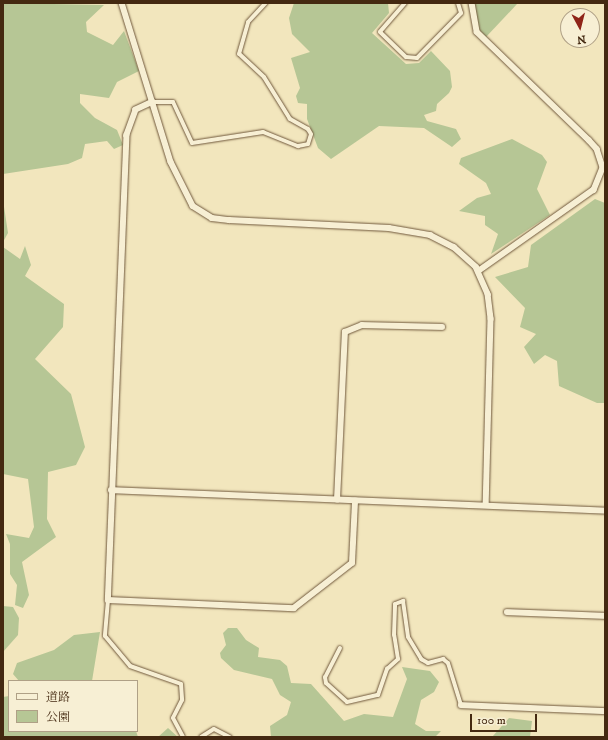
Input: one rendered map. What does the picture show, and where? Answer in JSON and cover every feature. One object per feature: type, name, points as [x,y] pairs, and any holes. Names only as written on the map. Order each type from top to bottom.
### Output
[{"type":"street","points":[[122,3],[153,102],[185,195],[193,206],[212,218],[411,231],[444,241],[479,271],[488,294],[491,318],[486,505]]},
{"type":"street","points":[[183,737],[173,718],[182,700],[181,684],[130,666],[105,636],[108,600],[111,490],[127,135],[136,110],[153,102],[173,102],[192,143],[263,132],[298,146],[308,144],[311,134],[308,129],[290,119],[264,77],[239,54],[248,22],[266,3]]},
{"type":"street","points":[[405,3],[380,32],[406,58],[417,58],[461,13],[458,3]]},
{"type":"street","points":[[472,3],[477,32],[589,140],[597,149],[603,168],[594,190],[479,271]]},
{"type":"street","points":[[337,500],[345,332],[362,325],[442,327]]},
{"type":"street","points":[[111,490],[605,511]]},
{"type":"street","points":[[108,600],[294,608],[352,563],[355,501]]},
{"type":"street","points":[[340,648],[325,677],[326,683],[347,702],[378,695],[386,669],[398,660],[394,635],[395,604],[404,601],[408,637],[421,659],[428,663],[443,659],[448,663],[461,705],[605,711]]},
{"type":"street","points":[[507,612],[605,616]]},
{"type":"street","points":[[201,737],[214,729],[230,737]]},
{"type":"green space","points":[[3,3],[104,5],[86,22],[87,32],[113,45],[124,31],[139,71],[117,82],[109,98],[80,94],[80,103],[95,118],[117,130],[123,145],[114,149],[107,141],[85,144],[82,158],[68,164],[3,174]]},
{"type":"green space","points":[[294,3],[388,3],[389,13],[372,33],[406,64],[419,63],[431,51],[450,71],[452,87],[449,93],[437,104],[436,111],[424,115],[427,121],[456,129],[461,139],[452,147],[424,128],[379,126],[331,159],[318,148],[307,119],[307,104],[298,103],[296,96],[300,88],[291,58],[310,52],[292,34],[289,18]]},
{"type":"green space","points":[[475,3],[518,3],[486,37],[476,26]]},
{"type":"green space","points":[[512,139],[542,155],[547,162],[537,189],[550,215],[491,254],[498,234],[485,225],[485,216],[459,211],[477,198],[491,194],[486,183],[459,164],[461,158]]},
{"type":"green space","points":[[595,199],[605,203],[605,403],[597,403],[559,386],[557,361],[545,355],[534,364],[524,347],[536,334],[520,327],[525,308],[495,277],[528,267],[531,245]]},
{"type":"green space","points":[[3,200],[8,233],[3,242]]},
{"type":"green space","points":[[25,246],[31,265],[25,276],[64,304],[63,327],[35,359],[71,394],[85,447],[76,465],[48,472],[47,519],[56,537],[22,562],[29,595],[23,608],[15,605],[17,585],[10,574],[10,544],[6,534],[29,538],[34,527],[28,479],[3,474],[3,247],[20,259]]},
{"type":"green space","points":[[3,606],[13,607],[19,618],[18,635],[3,652]]},
{"type":"green space","points":[[228,628],[237,628],[246,640],[259,648],[258,657],[280,660],[287,666],[291,683],[311,684],[344,721],[364,714],[393,717],[407,679],[402,667],[430,671],[439,682],[434,692],[421,700],[415,724],[426,731],[441,731],[435,737],[271,737],[270,726],[287,715],[291,702],[280,695],[272,679],[234,670],[221,658],[220,653],[226,645],[223,633]]},
{"type":"green space","points":[[100,632],[92,680],[18,680],[13,674],[17,663],[54,650],[74,635]]},
{"type":"green space","points":[[8,696],[8,732],[136,732],[138,737],[3,737],[3,697]]},
{"type":"green space","points":[[509,718],[532,721],[530,737],[492,737]]},
{"type":"green space","points":[[168,728],[178,737],[158,737]]}]
